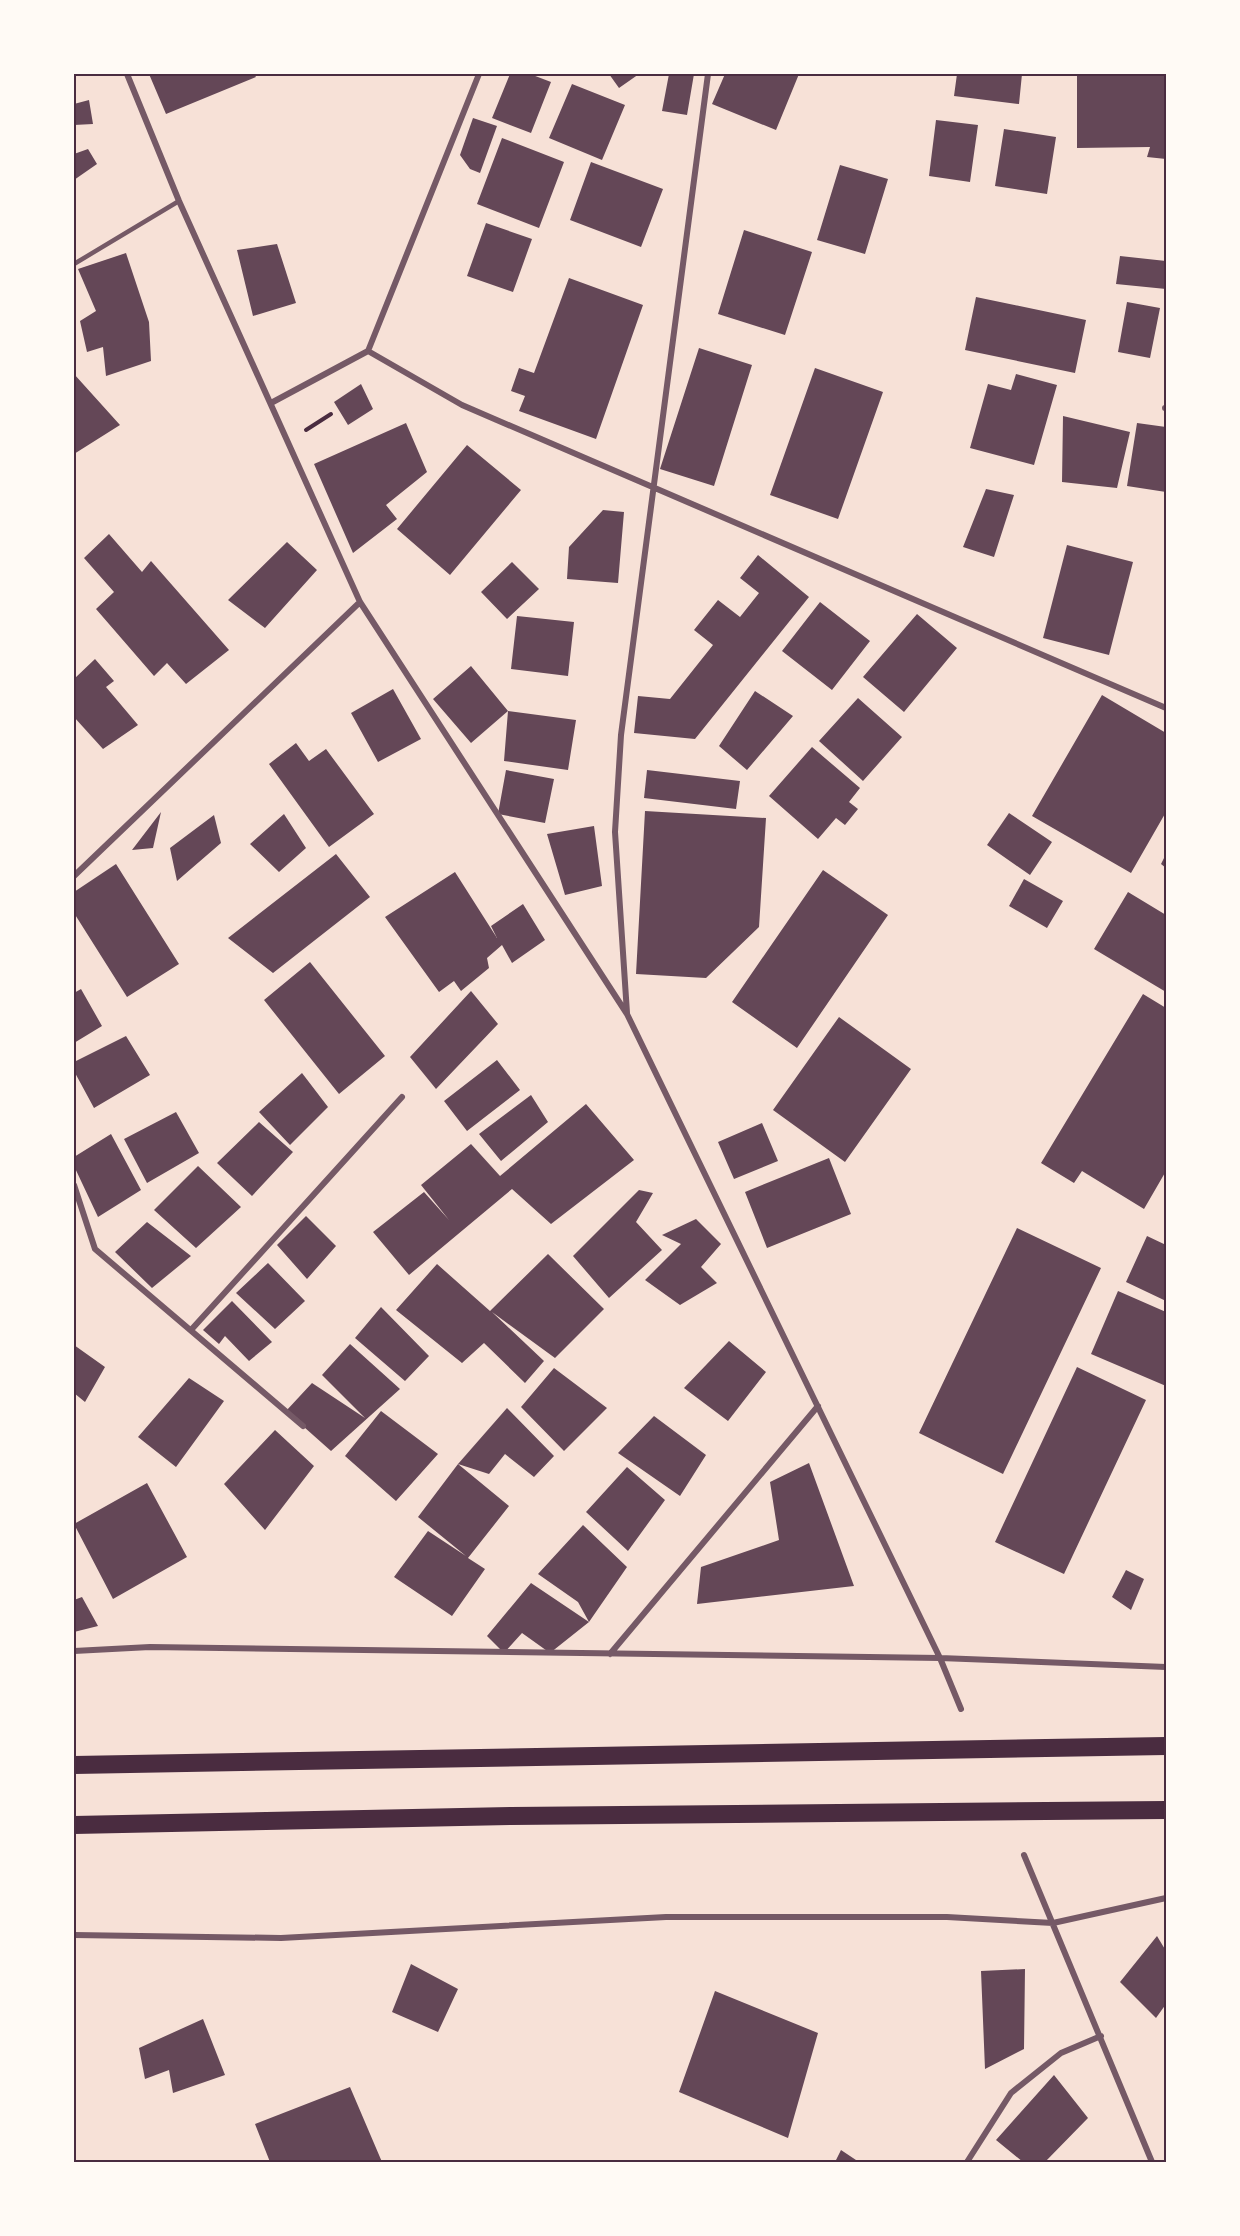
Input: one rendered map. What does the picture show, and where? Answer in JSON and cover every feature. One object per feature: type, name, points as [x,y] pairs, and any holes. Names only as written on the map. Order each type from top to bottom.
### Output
[{"type":"highway","points":[[74,1766],[1167,1746]]},
{"type":"highway","points":[[74,1825],[511,1816],[1167,1810]]},
{"type":"street","points":[[128,74],[179,201],[360,602],[627,1014],[940,1658],[962,1709]]},
{"type":"street","points":[[271,403],[368,351],[479,74]]},
{"type":"street","points":[[627,1014],[615,832],[621,735],[708,74]]},
{"type":"street","points":[[368,351],[462,405],[1167,708]]},
{"type":"street","points":[[74,876],[360,602]]},
{"type":"street","points":[[191,1330],[402,1097]]},
{"type":"street","points":[[74,1185],[95,1249],[303,1426]]},
{"type":"street","points":[[610,1654],[818,1406]]},
{"type":"street","points":[[74,1651],[150,1647],[940,1658],[1167,1666]]},
{"type":"street","points":[[1024,1855],[1152,2163]]},
{"type":"street","points":[[74,1935],[281,1938],[666,1917],[947,1917],[1053,1923],[1167,1898]]},
{"type":"street","points":[[967,2163],[1011,2093],[1061,2053],[1101,2036]]},
{"type":"lane","points":[[74,264],[179,201]]},
{"type":"path","points":[[313,426],[331,414]]},
{"type":"building","points":[[149,74],[254,74],[256,77],[166,114]]},
{"type":"building","points":[[510,74],[530,74],[551,82],[531,133],[492,118]]},
{"type":"building","points":[[609,74],[639,74],[619,88]]},
{"type":"building","points":[[669,74],[694,74],[687,115],[662,111]]},
{"type":"building","points":[[725,74],[799,74],[776,130],[712,104]]},
{"type":"building","points":[[957,74],[1022,74],[1019,104],[954,96]]},
{"type":"building","points":[[1077,74],[1166,74],[1166,159],[1147,157],[1150,147],[1077,148]]},
{"type":"building","points":[[572,84],[625,105],[602,160],[549,138]]},
{"type":"building","points":[[89,100],[93,124],[74,125],[74,104]]},
{"type":"building","points":[[473,118],[497,126],[480,173],[470,169],[460,155]]},
{"type":"building","points":[[936,120],[978,125],[970,182],[929,176]]},
{"type":"building","points":[[1004,129],[1056,137],[1047,194],[995,186]]},
{"type":"building","points":[[502,138],[564,162],[539,228],[477,204]]},
{"type":"building","points":[[88,149],[97,164],[74,180],[74,154]]},
{"type":"building","points":[[591,162],[663,189],[641,247],[570,220]]},
{"type":"building","points":[[840,165],[888,179],[865,254],[817,240]]},
{"type":"building","points":[[486,223],[532,239],[513,292],[467,276]]},
{"type":"building","points":[[744,230],[812,252],[785,335],[718,314]]},
{"type":"building","points":[[277,244],[296,303],[253,316],[237,250]]},
{"type":"building","points":[[126,253],[149,322],[151,361],[106,376],[103,347],[87,352],[80,321],[96,311],[78,269]]},
{"type":"building","points":[[1120,256],[1166,261],[1166,289],[1116,284]]},
{"type":"building","points":[[569,278],[643,305],[596,439],[519,411],[525,396],[511,391],[519,368],[534,373]]},
{"type":"building","points":[[976,297],[1086,320],[1075,373],[965,350]]},
{"type":"building","points":[[1127,302],[1160,308],[1150,358],[1118,352]]},
{"type":"building","points":[[699,348],[752,365],[714,486],[660,469]]},
{"type":"building","points":[[815,368],[883,392],[838,519],[770,495]]},
{"type":"building","points":[[74,374],[120,425],[74,454]]},
{"type":"building","points":[[1016,374],[1057,385],[1034,465],[970,448],[988,384],[1011,390]]},
{"type":"building","points":[[361,384],[373,409],[348,425],[334,402]]},
{"type":"building","points":[[1063,416],[1130,432],[1117,488],[1062,482]]},
{"type":"building","points":[[406,423],[427,472],[386,505],[397,519],[353,553],[314,464]]},
{"type":"building","points":[[1137,423],[1166,427],[1166,492],[1127,486]]},
{"type":"building","points":[[467,445],[521,490],[450,575],[397,529]]},
{"type":"building","points":[[986,489],[1014,495],[994,557],[963,547]]},
{"type":"building","points":[[603,510],[624,512],[618,583],[567,579],[569,547]]},
{"type":"building","points":[[109,534],[142,572],[151,561],[229,650],[186,684],[167,663],[154,676],[96,609],[114,592],[84,558]]},
{"type":"building","points":[[287,542],[317,570],[265,628],[228,600]]},
{"type":"building","points":[[1067,545],[1133,562],[1109,655],[1043,638]]},
{"type":"building","points":[[758,555],[809,597],[695,739],[634,733],[638,696],[670,699],[713,645],[694,630],[718,600],[740,617],[759,593],[740,578]]},
{"type":"building","points":[[512,562],[539,589],[507,619],[481,592]]},
{"type":"building","points":[[820,602],[870,641],[832,690],[782,651]]},
{"type":"building","points":[[917,614],[957,648],[904,712],[863,677]]},
{"type":"building","points":[[517,616],[574,622],[568,676],[511,669]]},
{"type":"building","points":[[95,659],[114,681],[106,687],[138,725],[103,749],[74,717],[74,679]]},
{"type":"building","points":[[471,666],[508,711],[471,743],[433,699]]},
{"type":"building","points":[[393,689],[421,739],[378,762],[351,713]]},
{"type":"building","points":[[755,691],[793,716],[747,770],[719,746]]},
{"type":"building","points":[[1102,695],[1166,733],[1166,812],[1131,873],[1032,816]]},
{"type":"building","points":[[858,698],[902,737],[863,781],[819,741]]},
{"type":"building","points":[[508,711],[576,720],[568,770],[504,761]]},
{"type":"building","points":[[296,743],[309,761],[326,749],[374,814],[329,847],[269,764]]},
{"type":"building","points":[[812,747],[860,788],[849,802],[858,809],[845,825],[836,818],[818,839],[769,796]]},
{"type":"building","points":[[506,770],[554,779],[545,823],[498,814]]},
{"type":"building","points":[[647,770],[740,781],[736,809],[644,798]]},
{"type":"building","points":[[645,811],[766,818],[759,927],[706,978],[636,974]]},
{"type":"building","points":[[161,812],[153,848],[132,850]]},
{"type":"building","points":[[1009,813],[1052,842],[1030,875],[987,845]]},
{"type":"building","points":[[284,814],[306,848],[279,872],[250,844]]},
{"type":"building","points":[[214,815],[221,843],[177,881],[170,848]]},
{"type":"building","points":[[594,826],[602,886],[565,895],[547,834]]},
{"type":"building","points":[[336,854],[370,897],[273,973],[228,938]]},
{"type":"building","points":[[1166,854],[1166,868],[1161,864]]},
{"type":"building","points":[[116,864],[179,964],[127,997],[74,913],[74,892]]},
{"type":"building","points":[[823,870],[888,915],[797,1048],[732,1002]]},
{"type":"building","points":[[455,872],[497,938],[491,926],[523,904],[545,940],[512,963],[502,945],[487,958],[489,968],[461,991],[454,981],[439,992],[385,917]]},
{"type":"building","points":[[1024,879],[1063,901],[1047,928],[1009,906]]},
{"type":"building","points":[[1128,892],[1166,915],[1166,992],[1094,949]]},
{"type":"building","points":[[310,962],[385,1056],[339,1094],[264,1000]]},
{"type":"building","points":[[81,989],[102,1026],[74,1043],[74,993]]},
{"type":"building","points":[[471,991],[498,1024],[436,1089],[410,1057]]},
{"type":"building","points":[[1143,994],[1166,1008],[1166,1171],[1144,1209],[1082,1171],[1074,1183],[1041,1163]]},
{"type":"building","points":[[839,1017],[911,1069],[845,1162],[773,1110]]},
{"type":"building","points":[[126,1036],[150,1075],[94,1108],[74,1071],[74,1062]]},
{"type":"building","points":[[497,1060],[520,1090],[467,1131],[444,1101]]},
{"type":"building","points":[[302,1073],[328,1107],[290,1145],[259,1112]]},
{"type":"building","points":[[531,1095],[548,1122],[501,1161],[479,1134]]},
{"type":"building","points":[[586,1104],[634,1160],[551,1224],[512,1189],[409,1275],[373,1232],[424,1192],[449,1220],[421,1185],[471,1144],[500,1176]]},
{"type":"building","points":[[176,1112],[199,1153],[147,1183],[124,1139]]},
{"type":"building","points":[[259,1122],[293,1152],[252,1196],[217,1163]]},
{"type":"building","points":[[762,1123],[778,1161],[734,1179],[718,1142]]},
{"type":"building","points":[[111,1134],[141,1190],[98,1217],[74,1166],[74,1157]]},
{"type":"building","points":[[829,1158],[851,1214],[767,1248],[745,1192]]},
{"type":"building","points":[[198,1166],[241,1207],[196,1248],[154,1210]]},
{"type":"building","points":[[639,1190],[653,1193],[636,1222],[662,1250],[609,1298],[573,1256]]},
{"type":"building","points":[[306,1216],[336,1246],[307,1279],[277,1245]]},
{"type":"building","points":[[696,1219],[721,1244],[701,1267],[717,1283],[680,1305],[645,1280],[681,1244],[662,1235]]},
{"type":"building","points":[[147,1222],[191,1256],[152,1288],[115,1252]]},
{"type":"building","points":[[1017,1228],[1101,1268],[1003,1474],[919,1433]]},
{"type":"building","points":[[1147,1236],[1166,1245],[1166,1301],[1126,1282]]},
{"type":"building","points":[[548,1254],[604,1309],[555,1358],[492,1312],[544,1361],[525,1383],[484,1343],[462,1363],[396,1310],[437,1264],[490,1311]]},
{"type":"building","points":[[268,1263],[305,1301],[275,1329],[236,1293]]},
{"type":"building","points":[[1118,1291],[1166,1312],[1166,1386],[1091,1354]]},
{"type":"building","points":[[232,1301],[272,1342],[249,1361],[225,1336],[219,1344],[203,1330]]},
{"type":"building","points":[[381,1307],[429,1356],[405,1381],[355,1338]]},
{"type":"building","points":[[729,1341],[766,1372],[728,1421],[684,1388]]},
{"type":"building","points":[[350,1344],[400,1389],[331,1451],[286,1411],[312,1383],[365,1418],[322,1375]]},
{"type":"building","points":[[74,1345],[105,1367],[85,1402],[74,1393]]},
{"type":"building","points":[[1077,1367],[1146,1400],[1064,1574],[995,1542]]},
{"type":"building","points":[[554,1368],[607,1408],[564,1451],[521,1407]]},
{"type":"building","points":[[189,1378],[224,1401],[176,1467],[138,1437]]},
{"type":"building","points":[[507,1408],[554,1456],[534,1477],[505,1454],[489,1474],[458,1464]]},
{"type":"building","points":[[381,1411],[438,1454],[396,1501],[345,1456]]},
{"type":"building","points":[[654,1416],[706,1455],[680,1496],[618,1453]]},
{"type":"building","points":[[275,1430],[314,1466],[265,1530],[224,1484]]},
{"type":"building","points":[[809,1463],[854,1586],[697,1604],[701,1567],[779,1540],[770,1482]]},
{"type":"building","points":[[458,1464],[509,1506],[468,1558],[485,1569],[452,1616],[394,1577],[428,1531],[466,1556],[418,1517]]},
{"type":"building","points":[[627,1467],[665,1500],[628,1551],[586,1512]]},
{"type":"building","points":[[147,1483],[187,1557],[113,1599],[74,1524]]},
{"type":"building","points":[[583,1525],[627,1567],[589,1622],[578,1602],[538,1574]]},
{"type":"building","points":[[1126,1570],[1144,1579],[1131,1610],[1112,1597]]},
{"type":"building","points":[[531,1583],[589,1622],[550,1653],[522,1633],[504,1653],[487,1636]]},
{"type":"building","points":[[82,1597],[98,1626],[74,1632],[74,1600]]},
{"type":"building","points":[[1157,1936],[1166,1951],[1166,2004],[1156,2018],[1120,1982]]},
{"type":"building","points":[[411,1964],[458,1989],[438,2032],[392,2012]]},
{"type":"building","points":[[1025,1969],[1024,2049],[985,2069],[981,1971]]},
{"type":"building","points":[[715,1991],[818,2033],[788,2138],[679,2092]]},
{"type":"building","points":[[203,2019],[225,2075],[173,2093],[169,2070],[145,2079],[139,2048]]},
{"type":"building","points":[[1054,2075],[1088,2118],[1045,2162],[1023,2162],[996,2140]]},
{"type":"building","points":[[350,2087],[382,2162],[270,2162],[255,2124]]},
{"type":"building","points":[[841,2150],[859,2162],[835,2162]]}]
